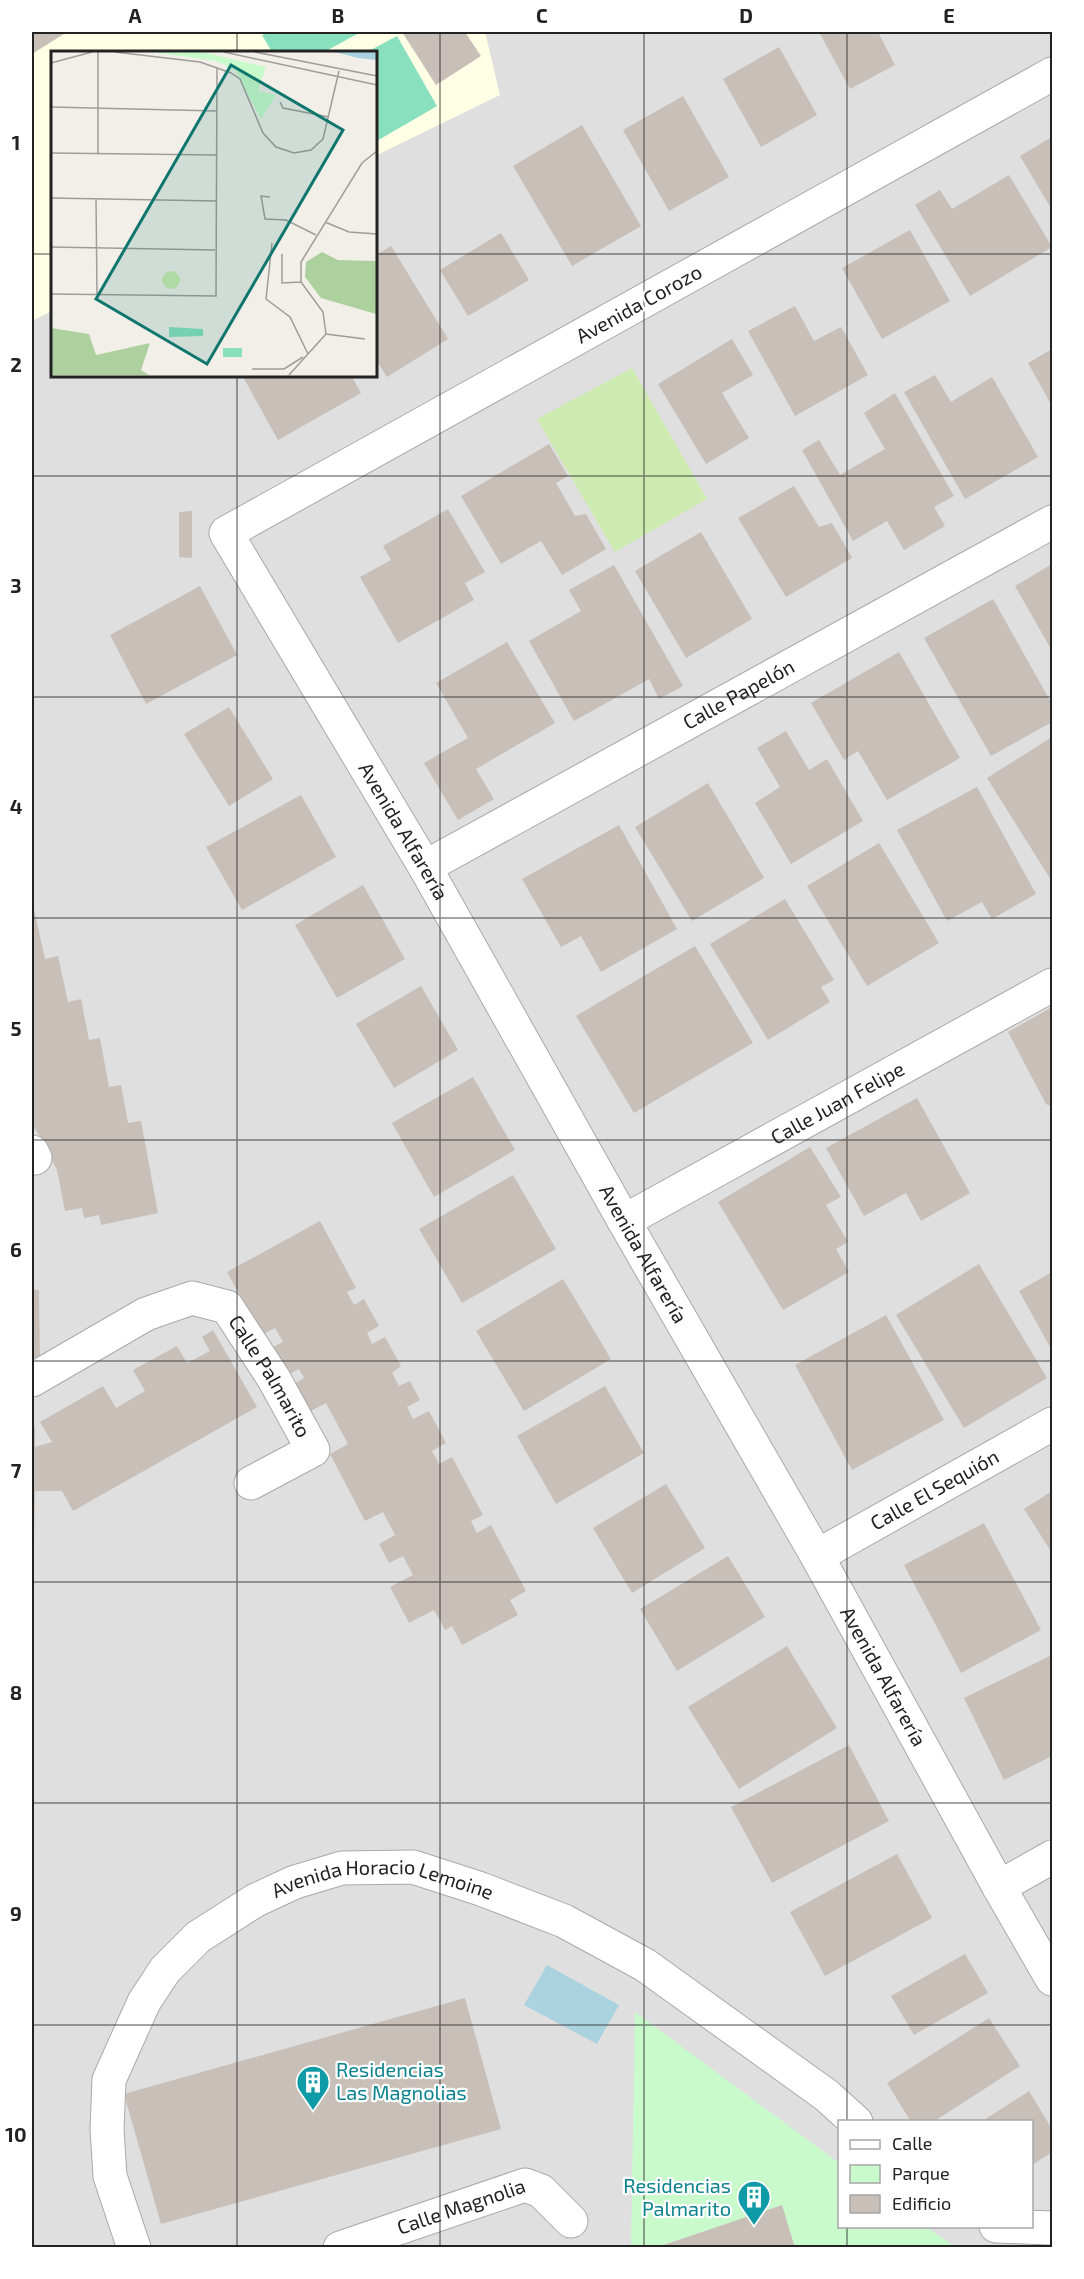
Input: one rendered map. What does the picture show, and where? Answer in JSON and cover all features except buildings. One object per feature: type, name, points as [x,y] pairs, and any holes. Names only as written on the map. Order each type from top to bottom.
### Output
[{"type":"street","name":"Avenida Corozo","points":[[226,533],[1053,74]]},
{"type":"street","name":"Calle Papelón","points":[[425,867],[1053,522]]},
{"type":"street","name":"Avenida Alfarería","points":[[226,533],[425,867],[624,1221],[817,1556],[999,1887],[1053,1979]]},
{"type":"street","name":"Calle Juan Felipe","points":[[624,1221],[1053,985]]},
{"type":"street","name":"Calle Palmarito","points":[[32,1380],[146,1314],[192,1298],[227,1307],[274,1379],[313,1450],[251,1483]]},
{"type":"street","name":"Calle El Sequión","points":[[817,1556],[1053,1424]]},
{"type":"street","points":[[999,1887],[1053,1857]]},
{"type":"street","name":"Avenida Horacio Lemoine","points":[[134,2247],[110,2176],[107,2129],[109,2080],[144,2002],[165,1970],[198,1937],[256,1900],[295,1882],[342,1868],[413,1867],[481,1889],[564,1921],[645,1965],[826,2095],[855,2120]]},
{"type":"street","name":"Calle Magnolia","points":[[340,2247],[525,2185],[541,2191],[571,2221]]},
{"type":"street","points":[[1033,2227],[1053,2228]]},
{"type":"shaded area","points":[[32,32],[1052,32],[1052,2247],[32,2247]]},
{"type":"shaded area","points":[[32,32],[485,32],[500,95],[376,156],[376,51],[51,51],[51,312],[32,321]]},
{"type":"green space","points":[[269,32],[361,32],[326,51],[271,51],[262,35]]},
{"type":"green space","points":[[397,36],[437,106],[376,141],[376,51],[369,51]]},
{"type":"green space","points":[[632,368],[707,499],[615,552],[537,419]]},
{"type":"green space","points":[[635,2012],[838,2162],[838,2228],[927,2228],[955,2247],[795,2247],[781,2206],[656,2247],[631,2248]]},
{"type":"water","points":[[547,1965],[619,2005],[597,2044],[524,2005]]},
{"type":"place","name":"Residencias Las Magnolias","points":[[313,2111]]},
{"type":"place","name":"Residencias Palmarito","points":[[754,2226]]}]
